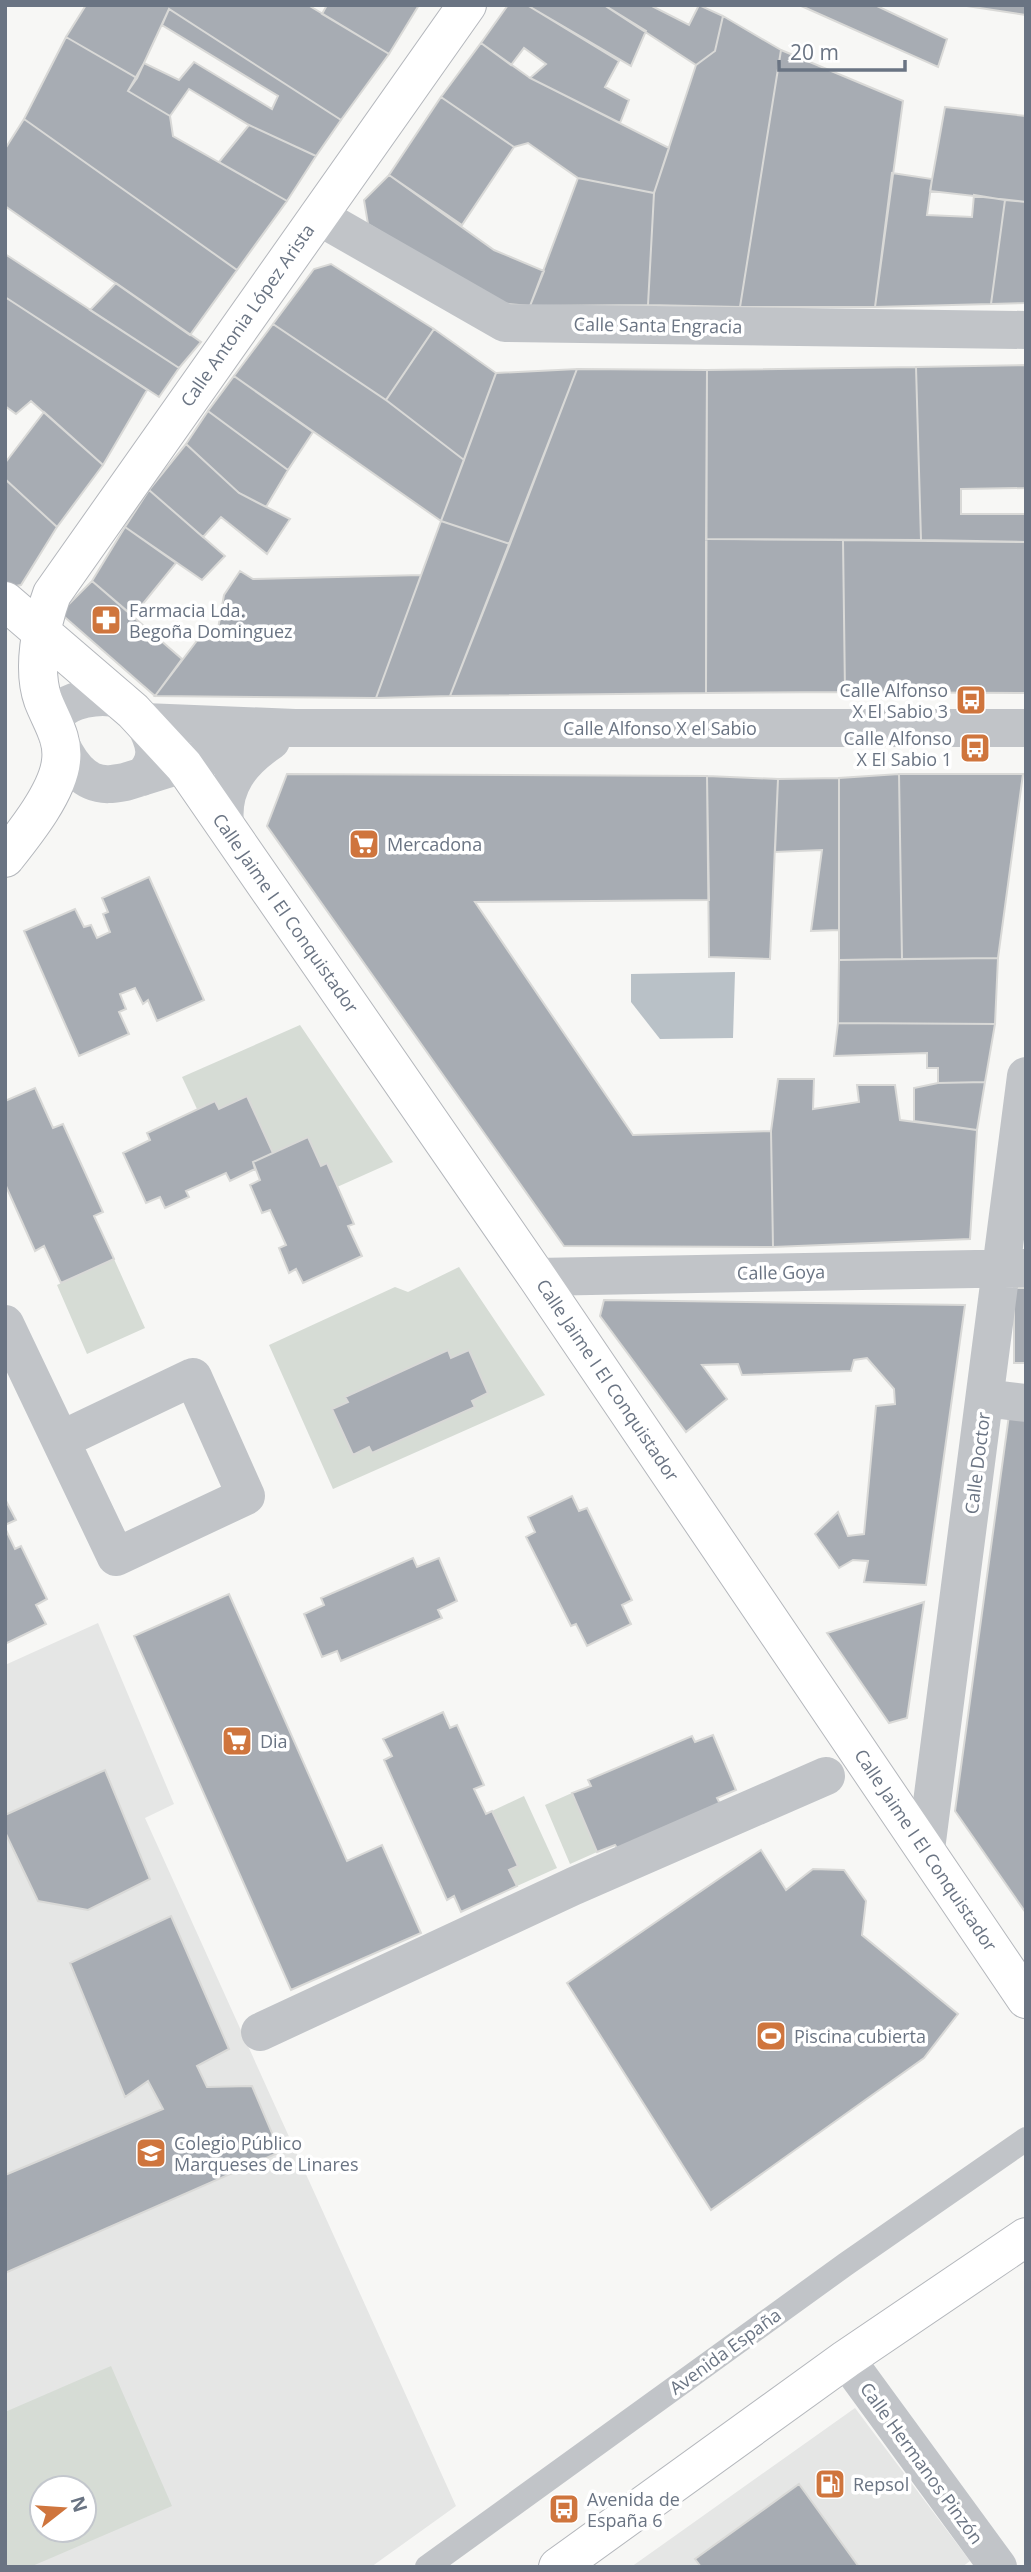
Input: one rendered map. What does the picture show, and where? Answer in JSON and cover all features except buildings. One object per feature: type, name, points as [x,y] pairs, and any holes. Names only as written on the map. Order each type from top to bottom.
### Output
[{"type":"street","name":"Calle Antonia López Arista","points":[[24,631],[48,604],[57,584],[467,5]]},
{"type":"street","name":"Calle Santa Engracia","points":[[318,216],[505,323],[1026,330]]},
{"type":"street","name":"Calle Jaime I El Conquistador","points":[[5,601],[24,631],[132,710],[184,766],[537,1276],[1026,1999]]},
{"type":"street","points":[[15,845],[60,768],[61,750],[24,631]]},
{"type":"street","points":[[50,713],[55,716],[63,707],[97,697],[132,710],[295,728]]},
{"type":"street","points":[[50,713],[68,756],[79,771],[94,782],[127,781],[152,766],[156,754],[132,710]]},
{"type":"street","name":"Calle Alfonso X el Sabio","points":[[295,728],[1026,727]]},
{"type":"street","points":[[15,845],[71,800],[184,766],[295,728]]},
{"type":"street","points":[[225,824],[225,796],[239,768],[252,754],[295,728]]},
{"type":"street","name":"Calle Doctor","points":[[926,1849],[985,1398],[1014,1268],[1026,1076]]},
{"type":"street","name":"Calle Goya","points":[[537,1276],[1014,1268]]},
{"type":"street","points":[[5,1324],[116,1556],[246,1496],[193,1377],[61,1440]]},
{"type":"street","points":[[985,1398],[1026,1403]]},
{"type":"street","points":[[260,2032],[574,1886],[826,1776]]},
{"type":"street","points":[[558,2567],[846,2359],[1026,2237]]},
{"type":"street","name":"Calle Hermanos Pinzón","points":[[846,2359],[998,2567]]},
{"type":"lane","name":"Avenida España","points":[[427,2567],[835,2272],[1026,2139]]},
{"type":"shaded area","points":[[735,972],[733,1038],[660,1039],[631,1002],[631,974]]},
{"type":"shaded area","points":[[300,1025],[393,1162],[337,1187],[321,1166],[308,1137],[273,1153],[247,1096],[219,1109],[214,1101],[197,1109],[182,1077]]},
{"type":"shaded area","points":[[114,1259],[145,1328],[87,1354],[57,1285]]},
{"type":"shaded area","points":[[459,1267],[545,1395],[333,1489],[269,1345],[395,1287],[408,1292]]},
{"type":"shaded area","name":"Colegio Público Marqueses de Linares","points":[[98,1623],[174,1804],[145,1818],[456,2506],[371,2567],[5,2567],[5,1665]]},
{"type":"shaded area","points":[[572,1793],[597,1852],[570,1864],[545,1805]]},
{"type":"shaded area","points":[[524,1796],[557,1868],[517,1886],[509,1870],[518,1866],[492,1811]]},
{"type":"shaded area","points":[[111,2366],[172,2506],[98,2538],[98,2474],[28,2474],[28,2544],[84,2544],[30,2567],[5,2567],[5,2412]]},
{"type":"shaded area","name":"Repsol","points":[[855,2408],[970,2561],[962,2567],[631,2567]]},
{"type":"place","name":"Farmacia Lda. Begoña Dominguez","points":[[106,620]]},
{"type":"place","name":"Calle Alfonso X El Sabio 3","points":[[971,700]]},
{"type":"place","name":"Calle Alfonso X El Sabio 1","points":[[975,748]]},
{"type":"place","name":"Mercadona","points":[[364,844]]},
{"type":"place","name":"Dia","points":[[237,1741]]},
{"type":"place","name":"Piscina cubierta","points":[[771,2036]]},
{"type":"place","name":"Colegio Público Marqueses de Linares","points":[[151,2153]]},
{"type":"place","name":"Repsol","points":[[830,2484]]},
{"type":"place","name":"Avenida de España 6","points":[[564,2509]]}]
